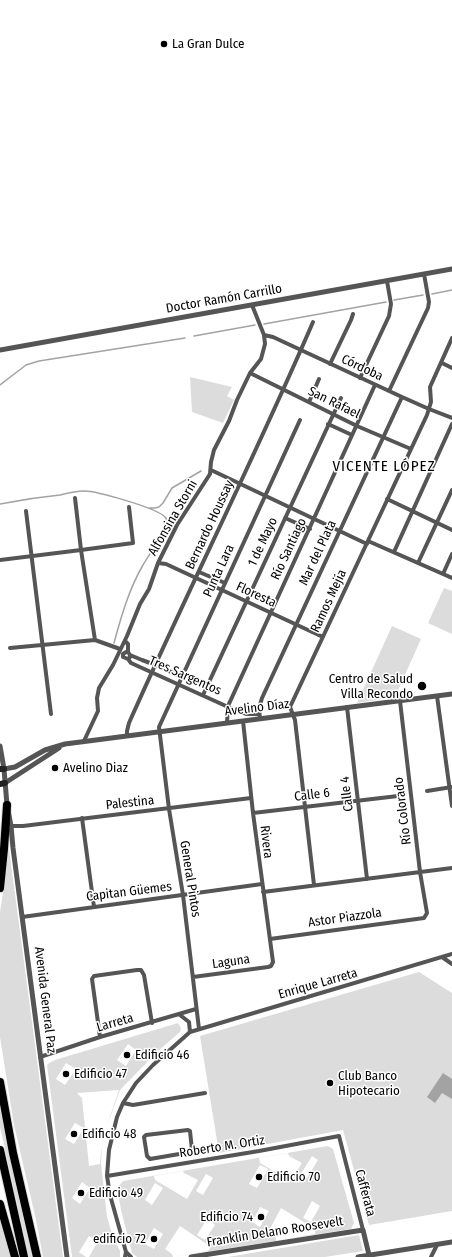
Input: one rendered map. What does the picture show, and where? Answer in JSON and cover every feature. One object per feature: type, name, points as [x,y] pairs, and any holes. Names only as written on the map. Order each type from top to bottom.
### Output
[{"type":"highway","points":[[0,888],[7,805]]},
{"type":"highway","points":[[0,1082],[9,1132],[37,1257]]},
{"type":"highway","points":[[0,1150],[24,1257]]},
{"type":"highway","points":[[0,1204],[15,1257]]},
{"type":"street","name":"Doctor Ramón Carrillo","points":[[0,350],[452,269]]},
{"type":"street","points":[[389,391],[428,308],[429,302],[424,274]]},
{"type":"street","points":[[360,378],[389,316],[391,304],[387,281]]},
{"type":"street","name":"Alfonsina Storni","points":[[84,741],[98,711],[96,698],[99,688],[125,641],[140,604],[150,589],[158,563],[177,525],[210,474],[214,450],[250,374],[261,359],[265,344],[264,335],[252,305]]},
{"type":"street","points":[[330,364],[353,314]]},
{"type":"street","name":"Bernardo Houssay","points":[[127,736],[130,723],[155,664],[200,572],[284,390],[313,322]]},
{"type":"street","name":"Córdoba","points":[[264,335],[273,337],[429,410],[452,418]]},
{"type":"street","name":"Ramos Mejía","points":[[314,885],[295,720],[290,707],[429,410],[431,402],[430,387],[452,338]]},
{"type":"street","points":[[442,363],[452,368]]},
{"type":"street","name":"San Rafael","points":[[250,374],[357,426],[411,449]]},
{"type":"street","points":[[309,402],[319,379]]},
{"type":"street","name":"Río Santiago","points":[[227,723],[228,706],[375,385]]},
{"type":"street","name":"Mar del Plata","points":[[259,716],[259,708],[262,698],[402,397]]},
{"type":"street","name":"1 de Mayo","points":[[203,695],[341,398]]},
{"type":"street","name":"Punta Lara","points":[[158,732],[158,727],[300,420]]},
{"type":"street","points":[[328,424],[352,435]]},
{"type":"street","points":[[394,552],[452,424]]},
{"type":"street","points":[[211,470],[339,531],[394,552],[452,578]]},
{"type":"street","points":[[418,562],[452,490]]},
{"type":"street","points":[[76,498],[95,640]]},
{"type":"street","points":[[387,499],[452,530]]},
{"type":"street","points":[[0,560],[133,543],[129,507]]},
{"type":"street","points":[[26,511],[51,714]]},
{"type":"street","points":[[286,518],[310,529]]},
{"type":"street","points":[[443,574],[452,554]]},
{"type":"street","name":"Floresta","points":[[158,563],[166,564],[322,637]]},
{"type":"street","points":[[200,572],[224,583]]},
{"type":"street","points":[[10,648],[95,640],[120,649]]},
{"type":"street","points":[[125,641],[128,644],[129,655]]},
{"type":"street","name":"Tres Sargentos","points":[[129,655],[155,664],[181,677]]},
{"type":"street","name":"Tres Sargentos","points":[[129,655],[131,663],[246,714],[259,716]]},
{"type":"street","name":"Avelino Díaz","points":[[2,769],[15,767],[45,750],[65,744],[243,721],[259,716],[347,708],[452,694]]},
{"type":"street","points":[[437,696],[451,787],[452,806]]},
{"type":"street","name":"Río Colorado","points":[[400,701],[420,872],[427,913],[424,918]]},
{"type":"street","name":"Calle 4","points":[[347,708],[367,879]]},
{"type":"street","name":"Rivera","points":[[243,721],[251,798],[273,962],[271,966]]},
{"type":"street","name":"General Pintos","points":[[158,732],[183,896],[199,1029]]},
{"type":"street","name":"Avelino Díaz","points":[[3,784],[65,744]]},
{"type":"street","name":"Avenida General Paz","points":[[0,746],[3,784],[11,826],[67,1257]]},
{"type":"street","points":[[427,791],[451,787]]},
{"type":"street","name":"Calle 6","points":[[253,813],[398,796]]},
{"type":"street","name":"Palestina","points":[[11,826],[23,826],[169,809],[251,798]]},
{"type":"street","points":[[82,818],[94,907]]},
{"type":"street","points":[[263,892],[452,868]]},
{"type":"street","name":"Capitan Güemes","points":[[22,918],[262,884]]},
{"type":"street","name":"Astor Piazzola","points":[[270,938],[424,918]]},
{"type":"street","name":"Enrique Larreta","points":[[190,1032],[452,954]]},
{"type":"street","points":[[442,957],[452,964]]},
{"type":"street","name":"Laguna","points":[[193,977],[271,966]]},
{"type":"street","points":[[100,1037],[92,979],[94,976],[137,970],[143,973],[152,1023]]},
{"type":"street","name":"Larreta","points":[[40,1057],[100,1037],[196,1009]]},
{"type":"street","points":[[131,1257],[126,1254],[111,1203],[107,1176],[110,1144],[117,1117],[123,1103],[142,1076],[190,1032],[189,1022],[180,1014]]},
{"type":"street","points":[[123,1103],[134,1105],[205,1093]]},
{"type":"street","points":[[190,1131],[191,1152],[170,1156],[148,1158],[144,1137],[146,1135],[190,1131]]},
{"type":"street","name":"Roberto M. Ortiz","points":[[107,1176],[339,1136]]},
{"type":"street","name":"Cafferata","points":[[339,1136],[369,1255]]},
{"type":"street","points":[[170,1156],[171,1165]]},
{"type":"street","name":"Franklin Delano Roosevelt","points":[[191,1257],[363,1230]]},
{"type":"street","points":[[358,1257],[452,1242]]},
{"type":"street","points":[[431,1257],[437,1245]]},
{"type":"shaded area","points":[[190,377],[232,387],[227,396],[234,400],[223,423],[192,412]]},
{"type":"shaded area","points":[[444,588],[452,591],[452,634],[428,623]]},
{"type":"shaded area","points":[[392,626],[421,639],[395,697],[357,703]]},
{"type":"shaded area","points":[[8,841],[63,1257],[43,1257],[14,1125],[0,1037],[0,912],[6,873]]},
{"type":"shaded area","name":"Club Banco Hipotecario","points":[[419,972],[452,993],[452,1211],[369,1225],[343,1130],[219,1153],[200,1036]]},
{"type":"shaded area","points":[[178,1023],[181,1028],[180,1032],[158,1051],[120,1090],[107,1125],[119,1090],[77,1093],[82,1098],[89,1166],[100,1164],[102,1145],[107,1127],[102,1147],[101,1164],[107,1217],[112,1234],[120,1251],[120,1257],[89,1257],[98,1241],[89,1236],[79,1252],[86,1257],[72,1257],[47,1065],[55,1060]],"holes":[[[128,1044],[136,1050],[126,1066],[117,1060]],[[66,1063],[76,1069],[65,1085],[56,1079]],[[75,1123],[84,1128],[74,1144],[65,1139]],[[82,1182],[90,1188],[80,1204],[72,1198]]]},
{"type":"shaded area","points":[[443,1073],[452,1079],[452,1099],[442,1093],[435,1103],[427,1097]]},
{"type":"shaded area","points":[[0,1109],[32,1257],[29,1257],[0,1127]]},
{"type":"shaded area","points":[[328,1146],[333,1149],[354,1223],[351,1229],[285,1239],[315,1234],[315,1229],[281,1208],[269,1231],[276,1235],[276,1241],[173,1257],[137,1257],[132,1253],[117,1188],[123,1181]],"holes":[[[288,1153],[289,1156],[302,1163],[291,1181],[260,1163],[259,1158]],[[312,1156],[318,1160],[307,1178],[301,1174]],[[260,1165],[268,1169],[257,1188],[249,1184]],[[183,1171],[184,1173],[198,1180],[187,1199],[155,1180],[154,1176]],[[206,1174],[213,1178],[203,1195],[196,1191]],[[155,1183],[163,1188],[152,1205],[145,1200]],[[312,1201],[320,1206],[311,1222],[303,1218]],[[260,1207],[269,1211],[260,1227],[252,1222]],[[207,1219],[215,1225],[205,1240],[197,1235]],[[180,1226],[211,1247],[208,1251],[173,1257],[172,1254],[165,1249]],[[154,1228],[163,1234],[154,1249],[145,1244]]]},
{"type":"shaded area","points":[[0,1215],[12,1257],[0,1257]]},
{"type":"shaded area","points":[[359,1235],[363,1251],[325,1257],[228,1257]]},
{"type":"waterway","points":[[432,294],[452,290]]},
{"type":"waterway","points":[[394,300],[423,295]]},
{"type":"waterway","points":[[264,324],[386,302]]},
{"type":"waterway","points":[[194,336],[255,325]]},
{"type":"waterway","points":[[0,385],[26,365],[39,361],[185,338]]},
{"type":"waterway","points":[[149,508],[159,507],[172,488],[201,471]]},
{"type":"waterway","points":[[0,504],[84,491],[101,494],[139,505],[160,513],[166,518],[168,525],[143,565],[134,584],[114,643]]},
{"type":"place","name":"La Gran Dulce","points":[[164,44]]},
{"type":"place","name":"Centro de Salud Villa Recondo","points":[[422,686]]},
{"type":"place","name":"Avelino Diaz","points":[[55,768]]},
{"type":"place","name":"Edificio 46","points":[[127,1055]]},
{"type":"place","name":"Edificio 47","points":[[66,1074]]},
{"type":"place","name":"Club Banco Hipotecario","points":[[330,1083]]},
{"type":"place","name":"Edificio 48","points":[[74,1134]]},
{"type":"place","name":"Edificio 70","points":[[259,1177]]},
{"type":"place","name":"Edificio 49","points":[[81,1193]]},
{"type":"place","name":"Edificio 74","points":[[261,1217]]},
{"type":"place","name":"edificio 72","points":[[154,1239]]},
{"type":"district","name":"VICENTE LÓPEZ","points":[[384,467]]}]
